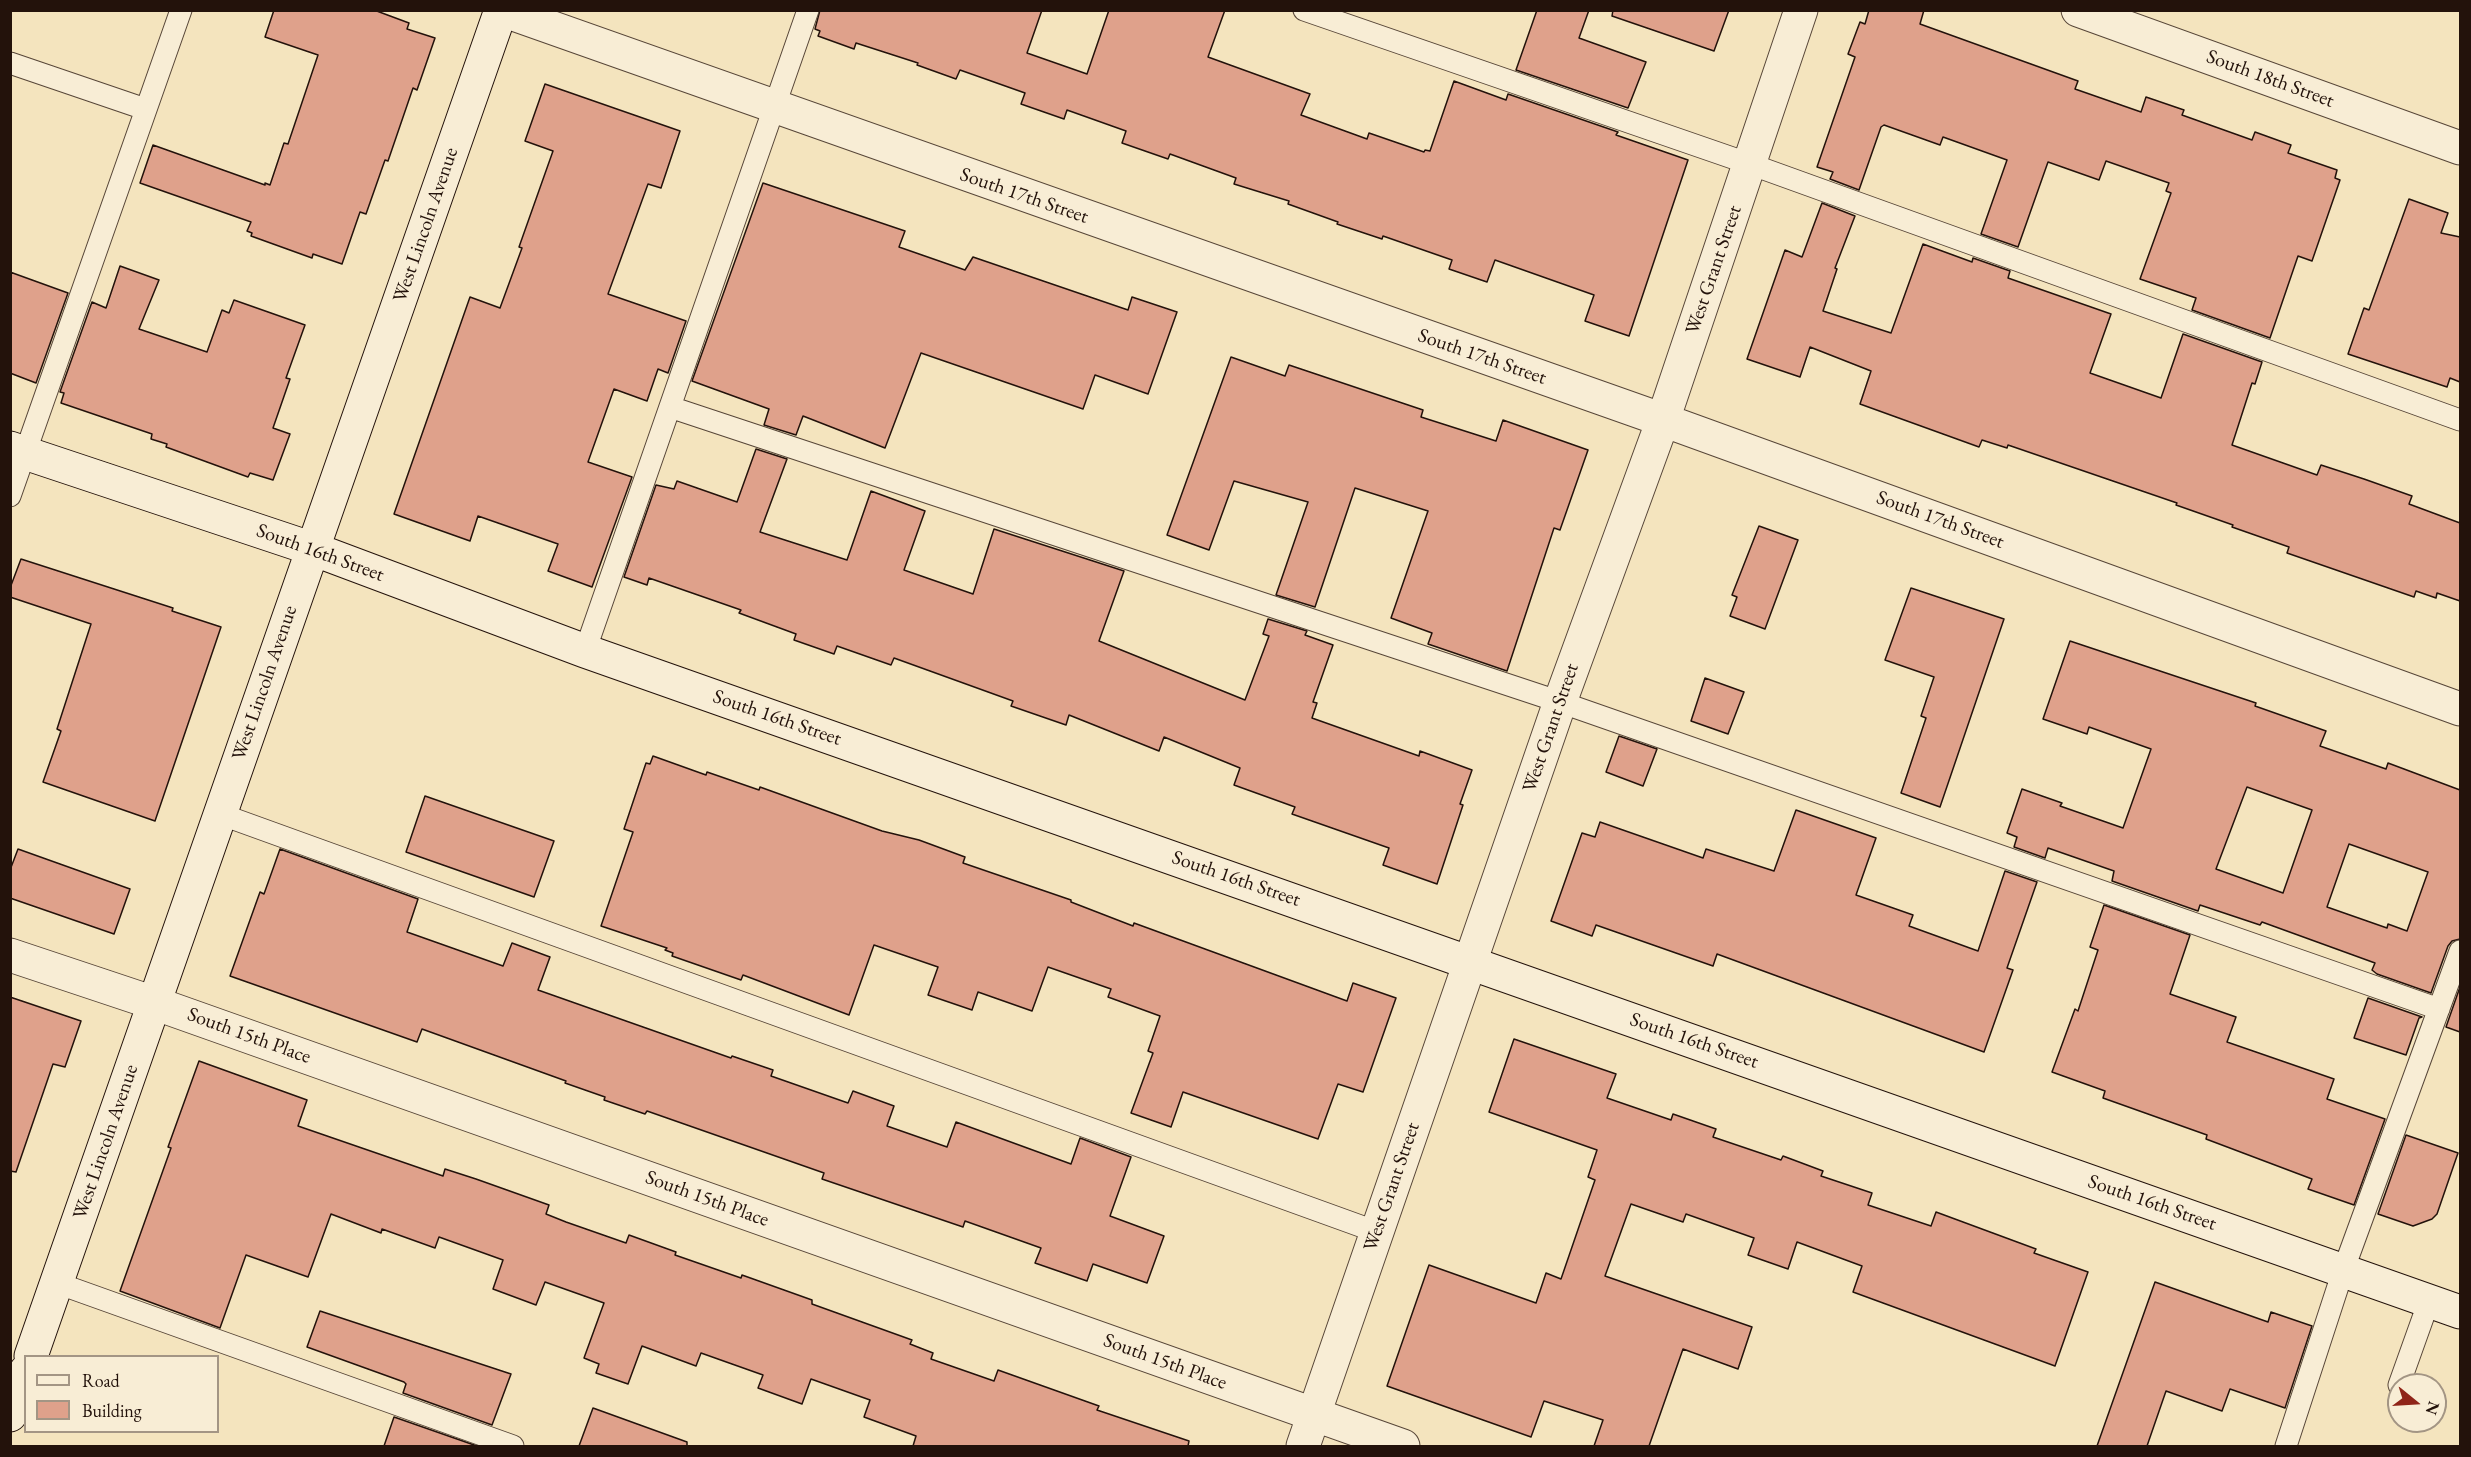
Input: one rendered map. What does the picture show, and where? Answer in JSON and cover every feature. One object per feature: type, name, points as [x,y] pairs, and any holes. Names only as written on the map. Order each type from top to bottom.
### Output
[{"type":"street","name":"South 17th Street","points":[[501,10],[1663,420],[2460,709]]},
{"type":"street","name":"West Lincoln Avenue","points":[[31,1355],[501,10]]},
{"type":"street","name":"West Grant Street","points":[[1303,1446],[1469,961],[1663,420],[1801,10]]},
{"type":"street","name":"South 18th Street","points":[[2078,10],[2120,17],[2460,148]]},
{"type":"street","name":"South 16th Street","points":[[18,451],[313,549],[585,651],[2460,1312]]},
{"type":"street","name":"South 15th Place","points":[[10,955],[154,1003],[1403,1446]]},
{"type":"street","points":[[10,1414],[24,1376]]},
{"type":"lane","points":[[10,495],[18,451],[181,10]]},
{"type":"lane","points":[[585,651],[808,10]]},
{"type":"lane","points":[[1304,10],[1749,164],[2460,420]]},
{"type":"lane","points":[[10,63],[145,109]]},
{"type":"lane","points":[[670,407],[1560,702],[2439,1009]]},
{"type":"lane","points":[[220,814],[1377,1232]]},
{"type":"lane","points":[[2286,1446],[2343,1271],[2460,951]]},
{"type":"lane","points":[[57,1283],[513,1446]]},
{"type":"lane","points":[[2404,1373],[2429,1301]]},
{"type":"building","points":[[274,10],[374,10],[409,23],[407,29],[435,38],[417,90],[413,88],[388,161],[385,160],[366,214],[360,212],[342,264],[313,254],[312,258],[251,236],[252,233],[247,231],[251,222],[140,183],[153,145],[270,185],[284,143],[288,144],[318,55],[265,37]]},
{"type":"building","points":[[820,10],[1042,10],[1027,53],[1087,74],[1109,10],[1225,10],[1208,57],[1310,94],[1301,115],[1367,139],[1369,133],[1424,152],[1425,150],[1430,151],[1454,81],[1506,100],[1508,94],[1618,132],[1616,135],[1688,160],[1629,336],[1585,321],[1594,295],[1495,260],[1487,282],[1449,269],[1452,260],[1383,236],[1382,239],[1337,224],[1338,222],[1288,204],[1289,201],[1234,184],[1236,178],[1170,154],[1168,159],[1122,143],[1126,131],[1067,110],[1064,119],[1021,104],[1025,93],[960,70],[956,79],[917,65],[918,63],[856,43],[854,49],[818,36],[820,31],[815,29]]},
{"type":"building","points":[[1537,10],[1589,10],[1579,38],[1646,62],[1628,108],[1516,70]]},
{"type":"building","points":[[1613,10],[1729,10],[1714,51],[1612,16]]},
{"type":"building","points":[[1869,10],[1924,10],[1920,24],[2078,81],[2075,89],[2141,112],[2146,97],[2184,110],[2182,115],[2252,140],[2255,132],[2291,145],[2288,153],[2337,170],[2335,178],[2340,180],[2312,261],[2298,256],[2270,338],[2192,310],[2196,298],[2140,279],[2171,193],[2166,191],[2169,183],[2106,161],[2099,180],[2048,162],[2018,247],[1981,234],[2007,160],[1943,137],[1940,145],[1884,125],[1881,127],[1859,190],[1830,179],[1833,172],[1817,167],[1855,57],[1848,54],[1860,22],[1865,24]]},
{"type":"building","points":[[545,84],[680,131],[661,188],[648,184],[608,294],[686,321],[668,373],[658,369],[647,401],[614,389],[588,462],[632,477],[592,587],[548,571],[558,544],[478,516],[470,541],[394,514],[470,297],[500,308],[522,248],[519,247],[553,151],[525,141]]},
{"type":"building","points":[[763,183],[905,231],[899,247],[965,270],[973,257],[1128,310],[1132,297],[1177,312],[1148,394],[1095,375],[1083,409],[921,353],[885,448],[803,416],[796,435],[764,425],[769,409],[692,381]]},
{"type":"building","points":[[2409,199],[2448,213],[2441,233],[2460,237],[2460,382],[2450,378],[2447,387],[2348,354],[2364,308],[2369,310]]},
{"type":"building","points":[[1822,203],[1855,216],[1835,268],[1837,269],[1823,311],[1891,333],[1923,244],[1972,262],[1973,258],[2010,271],[2008,278],[2111,314],[2090,373],[2161,398],[2183,334],[2262,362],[2255,384],[2252,383],[2232,445],[2317,475],[2321,465],[2364,479],[2412,496],[2409,504],[2460,523],[2460,601],[2437,593],[2436,598],[2416,591],[2414,597],[2287,553],[2289,547],[2176,505],[2177,503],[2008,445],[2007,448],[1982,440],[1979,447],[1860,404],[1871,371],[1810,347],[1800,377],[1747,359],[1785,250],[1802,257]]},
{"type":"building","points":[[120,266],[159,280],[139,329],[207,352],[222,310],[229,313],[234,300],[305,325],[286,378],[290,379],[273,428],[290,434],[273,480],[250,473],[248,477],[166,447],[167,444],[151,439],[152,434],[61,403],[64,393],[60,392],[92,302],[106,308]]},
{"type":"building","points":[[10,272],[68,293],[36,383],[10,373]]},
{"type":"building","points":[[1231,357],[1285,376],[1289,365],[1423,410],[1421,417],[1496,441],[1503,420],[1588,450],[1560,530],[1554,528],[1507,671],[1428,644],[1432,633],[1391,618],[1428,511],[1355,488],[1315,607],[1276,595],[1308,502],[1234,481],[1209,550],[1167,535]]},
{"type":"building","points":[[756,449],[787,459],[760,532],[847,560],[871,491],[925,511],[904,570],[973,594],[994,529],[1124,571],[1099,641],[1245,700],[1269,636],[1263,634],[1268,619],[1307,631],[1305,635],[1333,645],[1313,702],[1317,703],[1312,718],[1419,756],[1420,751],[1472,770],[1437,884],[1383,865],[1389,848],[1292,814],[1295,807],[1234,785],[1240,768],[1164,737],[1159,751],[1069,715],[1066,725],[1011,706],[1013,701],[894,658],[891,665],[837,646],[834,654],[794,640],[796,634],[739,613],[741,610],[649,578],[647,585],[624,577],[656,485],[674,489],[677,481],[737,502]]},
{"type":"building","points":[[1759,526],[1798,540],[1765,629],[1730,616],[1737,597],[1732,595]]},
{"type":"building","points":[[21,559],[173,608],[172,611],[221,627],[155,821],[43,782],[61,731],[57,729],[91,624],[10,597],[10,588]]},
{"type":"building","points":[[1911,588],[2004,619],[1940,807],[1901,793],[1926,718],[1921,716],[1934,677],[1885,660]]},
{"type":"building","points":[[2070,641],[2256,703],[2255,706],[2326,731],[2320,746],[2386,769],[2388,763],[2460,790],[2460,939],[2452,941],[2448,946],[2431,993],[2377,974],[2372,970],[2375,963],[2262,922],[2260,925],[2200,905],[2198,911],[2112,881],[2114,871],[2048,848],[2045,858],[2014,847],[2017,837],[2007,833],[2022,789],[2062,803],[2060,806],[2123,828],[2151,749],[2089,727],[2087,734],[2043,719]],"holes":[[[2247,787],[2312,810],[2283,893],[2216,869]],[[2349,844],[2428,872],[2407,931],[2388,924],[2387,928],[2327,907]]]},
{"type":"building","points":[[1705,678],[1744,692],[1728,734],[1691,721]]},
{"type":"building","points":[[1619,736],[1657,749],[1643,786],[1606,772]]},
{"type":"building","points":[[653,756],[706,775],[707,772],[759,790],[760,787],[882,831],[919,840],[965,857],[963,863],[1347,1001],[1353,983],[1396,998],[1363,1092],[1338,1084],[1318,1139],[1183,1092],[1171,1127],[1131,1113],[1153,1053],[1148,1051],[1160,1016],[1108,997],[1111,989],[1048,967],[1032,1011],[978,992],[972,1010],[928,995],[938,967],[874,945],[849,1015],[743,975],[741,980],[672,956],[673,953],[665,950],[667,948],[601,926],[633,832],[624,829],[646,763],[650,764]]},
{"type":"building","points":[[425,796],[554,841],[534,897],[406,852]]},
{"type":"building","points":[[1796,810],[1876,838],[1856,895],[1913,915],[1909,926],[1978,951],[2005,871],[2037,882],[2007,968],[2013,970],[1984,1052],[1717,954],[1713,966],[1596,925],[1592,936],[1551,921],[1582,833],[1595,837],[1600,822],[1703,858],[1706,849],[1774,871]]},
{"type":"building","points":[[18,849],[130,889],[114,934],[10,898],[10,870]]},
{"type":"building","points":[[280,849],[418,899],[407,932],[503,966],[512,943],[550,957],[538,990],[731,1058],[732,1056],[773,1070],[771,1076],[848,1103],[853,1091],[894,1106],[887,1126],[947,1147],[956,1122],[1071,1164],[1080,1138],[1131,1157],[1110,1216],[1164,1236],[1147,1283],[1093,1264],[1087,1281],[1035,1263],[1041,1248],[965,1221],[963,1227],[822,1179],[824,1173],[647,1111],[645,1114],[604,1100],[605,1097],[565,1083],[566,1081],[422,1029],[417,1042],[230,976],[260,892],[264,894]]},
{"type":"building","points":[[2104,905],[2190,935],[2170,994],[2236,1017],[2227,1042],[2334,1079],[2327,1099],[2385,1119],[2354,1205],[2308,1189],[2312,1179],[2206,1139],[2207,1135],[2103,1098],[2105,1091],[2052,1072],[2075,1009],[2078,1011],[2098,950],[2090,947]]},
{"type":"building","points":[[2460,987],[2460,1032],[2446,1027]]},
{"type":"building","points":[[10,997],[81,1021],[65,1067],[53,1064],[16,1172],[10,1171]]},
{"type":"building","points":[[2368,998],[2422,1017],[2419,1018],[2406,1055],[2354,1038]]},
{"type":"building","points":[[1514,1039],[1616,1074],[1607,1098],[1671,1120],[1673,1114],[1716,1129],[1713,1137],[1781,1160],[1783,1156],[1823,1171],[1821,1176],[1872,1193],[1868,1205],[1931,1226],[1936,1212],[2036,1249],[2034,1253],[2088,1272],[2055,1366],[1853,1292],[1862,1266],[1797,1242],[1788,1269],[1748,1255],[1754,1238],[1686,1214],[1683,1222],[1631,1204],[1605,1276],[1752,1327],[1738,1369],[1683,1349],[1649,1446],[1594,1446],[1603,1420],[1544,1401],[1531,1437],[1387,1386],[1429,1265],[1536,1303],[1546,1273],[1561,1279],[1595,1180],[1588,1177],[1597,1150],[1489,1112]]},
{"type":"building","points":[[199,1061],[307,1100],[298,1126],[443,1176],[445,1169],[549,1205],[546,1214],[566,1222],[626,1243],[629,1235],[676,1252],[675,1255],[741,1278],[742,1275],[812,1300],[812,1304],[912,1340],[910,1344],[933,1353],[931,1359],[994,1381],[998,1370],[1099,1406],[1097,1410],[1189,1441],[1188,1446],[913,1446],[916,1436],[864,1417],[870,1400],[811,1379],[802,1404],[758,1388],[763,1375],[701,1353],[696,1366],[642,1346],[628,1384],[596,1373],[599,1364],[584,1358],[604,1303],[545,1282],[536,1305],[493,1289],[503,1260],[439,1237],[435,1248],[382,1229],[381,1233],[331,1214],[308,1277],[246,1255],[220,1328],[120,1291]]},
{"type":"building","points":[[2406,1135],[2458,1153],[2437,1214],[2432,1219],[2413,1226],[2378,1214]]},
{"type":"building","points":[[2155,1282],[2268,1322],[2271,1312],[2312,1326],[2285,1408],[2230,1389],[2222,1411],[2166,1391],[2147,1446],[2097,1446]]},
{"type":"building","points":[[320,1311],[511,1374],[492,1425],[403,1393],[406,1384],[404,1382],[307,1347]]},
{"type":"building","points":[[593,1408],[687,1442],[687,1446],[579,1446]]},
{"type":"building","points":[[394,1417],[477,1446],[384,1446]]}]
